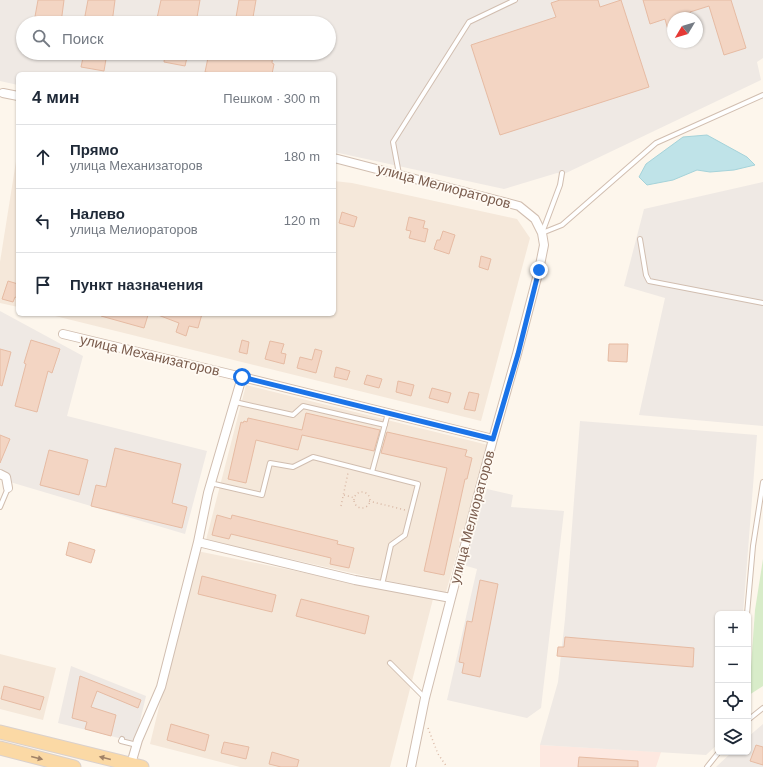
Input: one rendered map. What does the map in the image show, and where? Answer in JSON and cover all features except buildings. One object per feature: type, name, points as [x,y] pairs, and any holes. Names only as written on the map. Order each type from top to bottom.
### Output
[{"type":"main road","points":[[0,732],[137,766]]},
{"type":"main road","points":[[0,748],[74,767]]},
{"type":"street","points":[[3,93],[16,96]]},
{"type":"street","name":"улица Мелиораторов","points":[[336,158],[519,206],[535,219],[542,233],[544,245],[518,354],[493,439],[451,598],[420,722],[411,767]]},
{"type":"street","name":"улица Механизаторов","points":[[63,334],[493,439]]},
{"type":"street","points":[[137,766],[137,744],[161,687],[198,542],[210,483],[242,377]]},
{"type":"street","points":[[0,474],[6,477],[8,488]]},
{"type":"street","points":[[198,542],[355,580],[451,598]]},
{"type":"lane","points":[[399,174],[393,142],[469,22],[514,0]]},
{"type":"lane","points":[[542,233],[562,225],[656,143],[763,95]]},
{"type":"lane","points":[[542,233],[560,185],[562,173]]},
{"type":"lane","points":[[640,240],[646,275],[649,281],[763,303]]},
{"type":"lane","points":[[235,402],[293,415],[303,406],[385,425]]},
{"type":"lane","points":[[372,472],[388,413]]},
{"type":"lane","points":[[210,483],[262,495],[270,463],[293,467],[312,458],[418,484],[405,535],[391,545],[382,585]]},
{"type":"lane","points":[[748,611],[753,546],[763,482]]},
{"type":"lane","points":[[0,507],[8,488]]},
{"type":"lane","points":[[390,663],[426,698]]},
{"type":"lane","points":[[749,719],[763,708]]},
{"type":"lane","points":[[122,739],[121,741],[137,744]]},
{"type":"lane","points":[[707,767],[717,755]]},
{"type":"path","points":[[341,506],[350,467]]},
{"type":"path","points":[[363,492],[368,496],[369,502],[366,506],[360,507],[355,502],[355,498],[358,493],[363,492]]},
{"type":"path","points":[[344,495],[355,498]]},
{"type":"path","points":[[369,502],[411,512]]},
{"type":"path","points":[[420,722],[428,728],[438,754],[447,767]]},
{"type":"shaded area","points":[[0,0],[763,0],[763,58],[757,62],[761,80],[564,174],[557,173],[504,189],[336,152],[336,72],[16,72],[16,85],[0,81]]},
{"type":"shaded area","points":[[16,161],[16,307],[0,303],[0,262]]},
{"type":"shaded area","points":[[336,181],[352,183],[517,219],[530,238],[481,421],[55,316],[336,316]]},
{"type":"shaded area","points":[[763,182],[763,426],[639,415],[665,298],[624,286],[644,209]]},
{"type":"shaded area","points":[[0,311],[83,356],[67,416],[207,451],[185,534],[0,479]]},
{"type":"shaded area","points":[[246,385],[488,445],[446,592],[374,578],[206,540]]},
{"type":"shaded area","points":[[580,421],[757,435],[743,611],[715,611],[715,747],[706,755],[540,745],[558,682],[565,619]]},
{"type":"shaded area","points":[[487,489],[513,495],[511,507],[564,511],[541,708],[527,718],[447,700],[477,569],[463,565]]},
{"type":"shaded area","points":[[197,551],[433,599],[390,767],[240,767],[150,744]]},
{"type":"shaded area","points":[[0,654],[56,668],[43,720],[0,709]]},
{"type":"shaded area","points":[[71,666],[146,696],[135,742],[58,723]]},
{"type":"shaded area","points":[[763,724],[763,767],[716,767],[729,755],[751,755],[751,734]]},
{"type":"shaded area","points":[[540,745],[661,752],[656,767],[540,767]]},
{"type":"green space","points":[[763,559],[763,686],[751,694],[751,667],[755,610]]},
{"type":"water","points":[[707,135],[747,157],[755,165],[734,170],[710,172],[697,170],[673,180],[647,185],[639,177],[646,164],[683,137]]},
{"type":"route","points":[[242,377],[493,439],[518,354],[539,270]]}]
